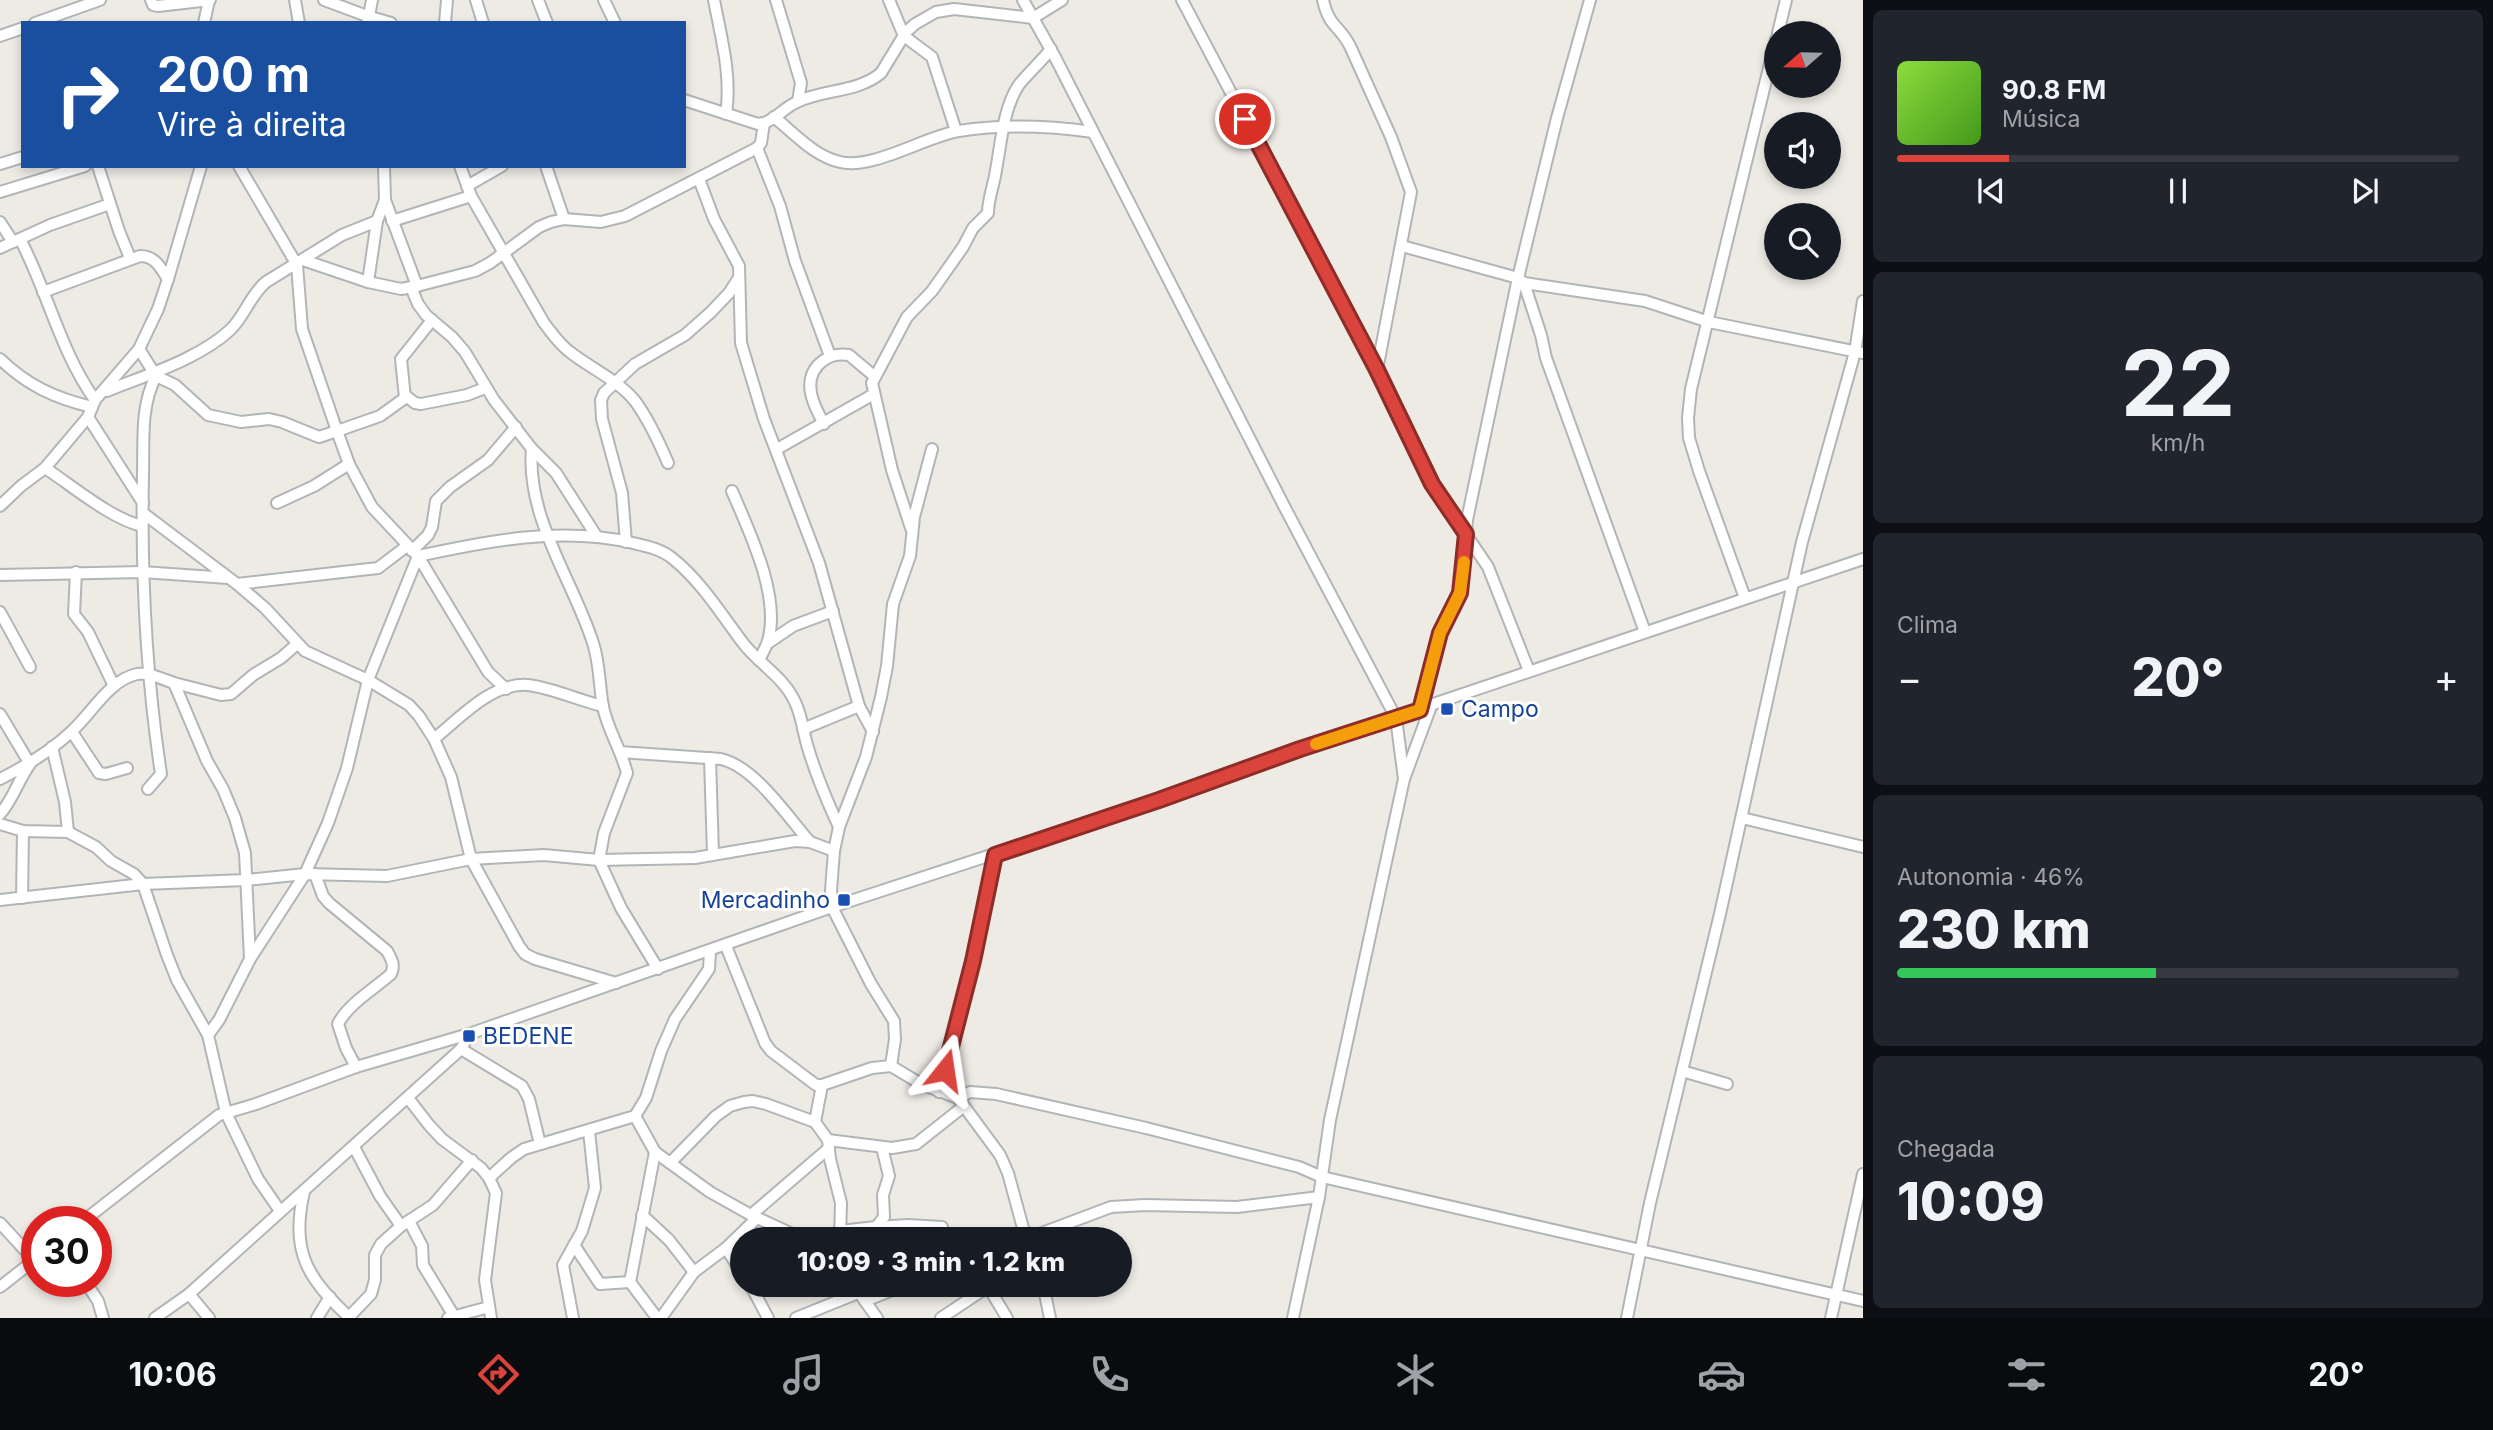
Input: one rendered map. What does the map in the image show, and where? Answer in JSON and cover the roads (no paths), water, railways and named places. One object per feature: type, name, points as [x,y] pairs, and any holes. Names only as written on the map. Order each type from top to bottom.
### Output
[{"type":"street","points":[[42,21],[100,0]]},
{"type":"street","points":[[151,0],[153,5],[158,6],[210,0],[205,21]]},
{"type":"street","points":[[295,0],[299,21]]},
{"type":"street","points":[[324,0],[367,20],[372,0]]},
{"type":"street","points":[[445,21],[447,0]]},
{"type":"street","points":[[476,0],[482,21]]},
{"type":"street","points":[[538,0],[546,21]]},
{"type":"street","points":[[604,0],[614,21]]},
{"type":"street","points":[[714,0],[729,97],[726,114]]},
{"type":"street","points":[[776,0],[801,83],[799,101]]},
{"type":"street","points":[[889,0],[904,36],[932,57],[956,131]]},
{"type":"street","points":[[1023,0],[1051,49],[1284,506],[1396,718],[1404,779]]},
{"type":"street","points":[[686,101],[764,123],[799,101],[864,84],[875,78],[881,74],[904,36],[915,24],[936,12],[954,9],[1033,18],[1062,0]]},
{"type":"street","points":[[1182,0],[1377,370],[1432,484],[1488,567],[1529,671]]},
{"type":"street","points":[[1323,0],[1330,22],[1350,46],[1408,179],[1411,192],[1377,370]]},
{"type":"street","points":[[1293,1318],[1319,1197],[1331,1120],[1404,779],[1426,708],[1440,633],[1460,593],[1466,534],[1521,281],[1557,118],[1590,0]]},
{"type":"street","points":[[1780,21],[1786,0]]},
{"type":"street","points":[[0,36],[21,28]]},
{"type":"street","points":[[913,534],[892,470],[874,394],[874,376],[907,317],[932,291],[973,228],[988,213],[1002,128],[1018,86],[1051,49]]},
{"type":"street","points":[[1745,598],[1689,438],[1691,389],[1764,89]]},
{"type":"street","points":[[774,117],[820,155],[843,163],[860,162],[956,131],[1054,127],[1093,132]]},
{"type":"street","points":[[300,262],[401,289],[475,271],[539,227],[565,219],[601,222],[625,216],[699,179],[757,148],[761,143],[764,123]]},
{"type":"street","points":[[757,148],[780,206],[795,261],[830,356]]},
{"type":"street","points":[[0,164],[21,158]]},
{"type":"street","points":[[0,192],[78,168]]},
{"type":"street","points":[[99,168],[130,258]]},
{"type":"street","points":[[0,506],[45,468],[138,349],[158,309],[200,168]]},
{"type":"street","points":[[240,168],[300,262],[302,328],[349,464],[372,508],[412,551],[488,672],[506,688]]},
{"type":"street","points":[[384,168],[385,200],[418,304],[465,352],[485,388],[532,449],[556,473],[597,537]]},
{"type":"street","points":[[461,168],[469,191],[544,323],[559,343],[634,400],[657,437],[668,463]]},
{"type":"street","points":[[393,221],[469,191],[499,168]]},
{"type":"street","points":[[547,168],[565,219]]},
{"type":"street","points":[[699,179],[713,219],[739,266],[741,343],[764,419],[819,563],[859,706],[873,732]]},
{"type":"street","points":[[368,282],[377,221],[385,200]]},
{"type":"street","points":[[0,248],[50,225],[110,204]]},
{"type":"street","points":[[104,392],[155,374],[206,348],[241,319],[258,288],[342,235],[377,221]]},
{"type":"street","points":[[0,222],[16,240],[37,274],[57,332],[82,382],[91,408],[143,508],[283,625],[297,644],[316,657],[368,680],[409,705],[434,739],[451,777],[471,859],[519,946],[525,954],[616,983]]},
{"type":"street","points":[[1402,246],[1521,281],[1645,302],[1709,322],[1859,353]]},
{"type":"street","points":[[43,292],[130,258],[147,256],[155,260],[168,279]]},
{"type":"street","points":[[626,541],[622,493],[602,419],[601,400],[604,393],[635,364],[685,335],[729,293],[738,279]]},
{"type":"street","points":[[1521,281],[1645,632]]},
{"type":"street","points":[[1627,1318],[1650,1203],[1742,818],[1802,542],[1859,353],[1863,301]]},
{"type":"street","points":[[432,320],[401,359],[406,396],[421,404],[467,395],[485,388]]},
{"type":"street","points":[[138,349],[155,374],[175,385],[208,415],[241,422],[270,419],[319,437],[380,416],[406,396]]},
{"type":"street","points":[[824,424],[813,403],[811,373],[830,356],[849,355],[874,376]]},
{"type":"street","points":[[0,359],[23,379],[53,397],[91,408]]},
{"type":"street","points":[[148,789],[160,774],[148,674],[142,572],[144,418],[155,374]]},
{"type":"street","points":[[777,449],[874,394]]},
{"type":"street","points":[[0,575],[142,572],[233,582],[378,568],[412,551],[428,535],[436,501],[450,487],[488,460],[516,427]]},
{"type":"street","points":[[532,449],[533,489],[548,536],[593,643],[601,675],[603,706],[627,776],[604,833],[599,859],[621,908],[658,969]]},
{"type":"street","points":[[891,1066],[895,1039],[894,1021],[871,984],[832,907],[834,851],[839,827],[860,775],[873,732],[887,666],[892,604],[910,555],[914,517],[932,449]]},
{"type":"street","points":[[277,503],[314,486],[349,464]]},
{"type":"street","points":[[45,468],[132,524],[142,526]]},
{"type":"street","points":[[732,491],[761,559],[769,604],[768,643],[758,660]]},
{"type":"street","points":[[412,551],[548,536],[597,537],[626,541],[655,548],[670,556],[692,575],[758,660],[783,681],[795,700],[819,780],[839,827]]},
{"type":"street","points":[[208,1035],[219,1020],[250,959],[310,874],[347,768],[368,680],[412,551]]},
{"type":"street","points":[[102,1206],[209,1121],[226,1113],[356,1067],[469,1034],[832,907],[995,855],[1863,559]]},
{"type":"street","points":[[76,572],[74,614],[88,632],[114,686]]},
{"type":"street","points":[[768,643],[793,626],[832,611]]},
{"type":"street","points":[[0,612],[30,667]]},
{"type":"street","points":[[0,779],[30,764],[72,732],[114,686],[138,674],[148,674],[220,695],[231,694],[297,644]]},
{"type":"street","points":[[174,683],[207,761],[223,789],[245,853],[250,959]]},
{"type":"street","points":[[434,739],[474,707],[506,688],[527,685],[603,706]]},
{"type":"street","points":[[803,729],[859,706]]},
{"type":"street","points":[[0,714],[30,764]]},
{"type":"street","points":[[72,732],[100,773],[106,775],[127,768]]},
{"type":"street","points":[[51,747],[65,802],[68,832]]},
{"type":"street","points":[[620,752],[732,761],[747,772],[810,842]]},
{"type":"street","points":[[710,758],[713,855]]},
{"type":"street","points":[[0,814],[30,764]]},
{"type":"street","points":[[1742,818],[1863,847]]},
{"type":"street","points":[[0,824],[23,831],[68,832],[96,847],[111,861],[134,874],[143,884],[177,980],[208,1035],[226,1113],[258,1179],[298,1229]]},
{"type":"street","points":[[22,898],[23,831]]},
{"type":"street","points":[[0,900],[143,884],[246,880],[310,874],[387,876],[471,859],[544,855],[599,859],[677,859],[772,843],[810,842],[834,851]]},
{"type":"street","points":[[939,1092],[973,961],[995,855]]},
{"type":"street","points":[[310,874],[329,903],[387,951],[392,960],[391,974],[356,1003],[338,1024],[356,1067]]},
{"type":"street","points":[[726,946],[765,1043],[808,1081],[822,1085],[872,1068],[891,1066],[920,1084],[961,1102],[992,1142],[1004,1164],[1025,1227]]},
{"type":"street","points":[[489,1178],[511,1158],[540,1144],[635,1116],[646,1098],[661,1051],[675,1019],[709,969],[710,951]]},
{"type":"street","points":[[155,1318],[189,1294],[304,1192],[325,1170],[354,1147],[461,1049],[469,1034]]},
{"type":"street","points":[[461,1049],[522,1086],[529,1099],[540,1144]]},
{"type":"street","points":[[1682,1071],[1727,1084]]},
{"type":"street","points":[[815,1122],[822,1085]]},
{"type":"street","points":[[655,1152],[630,1282],[659,1318],[694,1272],[726,1248],[828,1144],[882,1147],[916,1144],[970,1093],[996,1094],[1146,1128],[1299,1167],[1322,1177],[1863,1301]]},
{"type":"street","points":[[354,1147],[380,1196],[422,1246],[423,1265],[450,1317],[490,1313],[485,1280],[496,1193],[489,1178],[472,1160],[442,1139],[408,1098]]},
{"type":"street","points":[[670,1163],[716,1116],[730,1106],[744,1102],[766,1104],[815,1122],[828,1144],[841,1203],[840,1227]]},
{"type":"street","points":[[635,1116],[655,1152],[710,1192],[776,1227]]},
{"type":"street","points":[[573,1318],[562,1270],[564,1259],[582,1231],[595,1188],[589,1131]]},
{"type":"street","points":[[876,1227],[884,1217],[883,1195],[889,1176],[882,1147]]},
{"type":"street","points":[[304,1192],[298,1229],[305,1263],[330,1297],[350,1318],[371,1294],[375,1280],[376,1251],[405,1223],[433,1205],[472,1160]]},
{"type":"street","points":[[1831,1318],[1863,1174]]},
{"type":"street","points":[[1060,1227],[1111,1207],[1237,1207],[1319,1197]]},
{"type":"street","points":[[642,1215],[669,1240],[694,1272]]},
{"type":"street","points":[[0,1223],[21,1244]]},
{"type":"street","points":[[876,1227],[908,1224],[942,1227]]},
{"type":"street","points":[[573,1245],[600,1283],[630,1282]]},
{"type":"street","points":[[726,1248],[730,1254]]},
{"type":"street","points":[[0,1287],[21,1271]]},
{"type":"street","points":[[189,1294],[209,1318]]},
{"type":"street","points":[[95,1297],[103,1318]]},
{"type":"street","points":[[317,1318],[330,1297]]},
{"type":"street","points":[[757,1297],[768,1318]]},
{"type":"street","points":[[796,1318],[849,1297]]},
{"type":"street","points":[[862,1297],[877,1318]]},
{"type":"street","points":[[941,1318],[974,1297]]},
{"type":"street","points":[[996,1297],[1007,1318]]},
{"type":"street","points":[[1046,1297],[1050,1318]]},
{"type":"place","name":"Campo","points":[[1447,709]]},
{"type":"place","name":"Mercadinho","points":[[844,900]]},
{"type":"place","name":"BEDENE","points":[[469,1036]]}]
